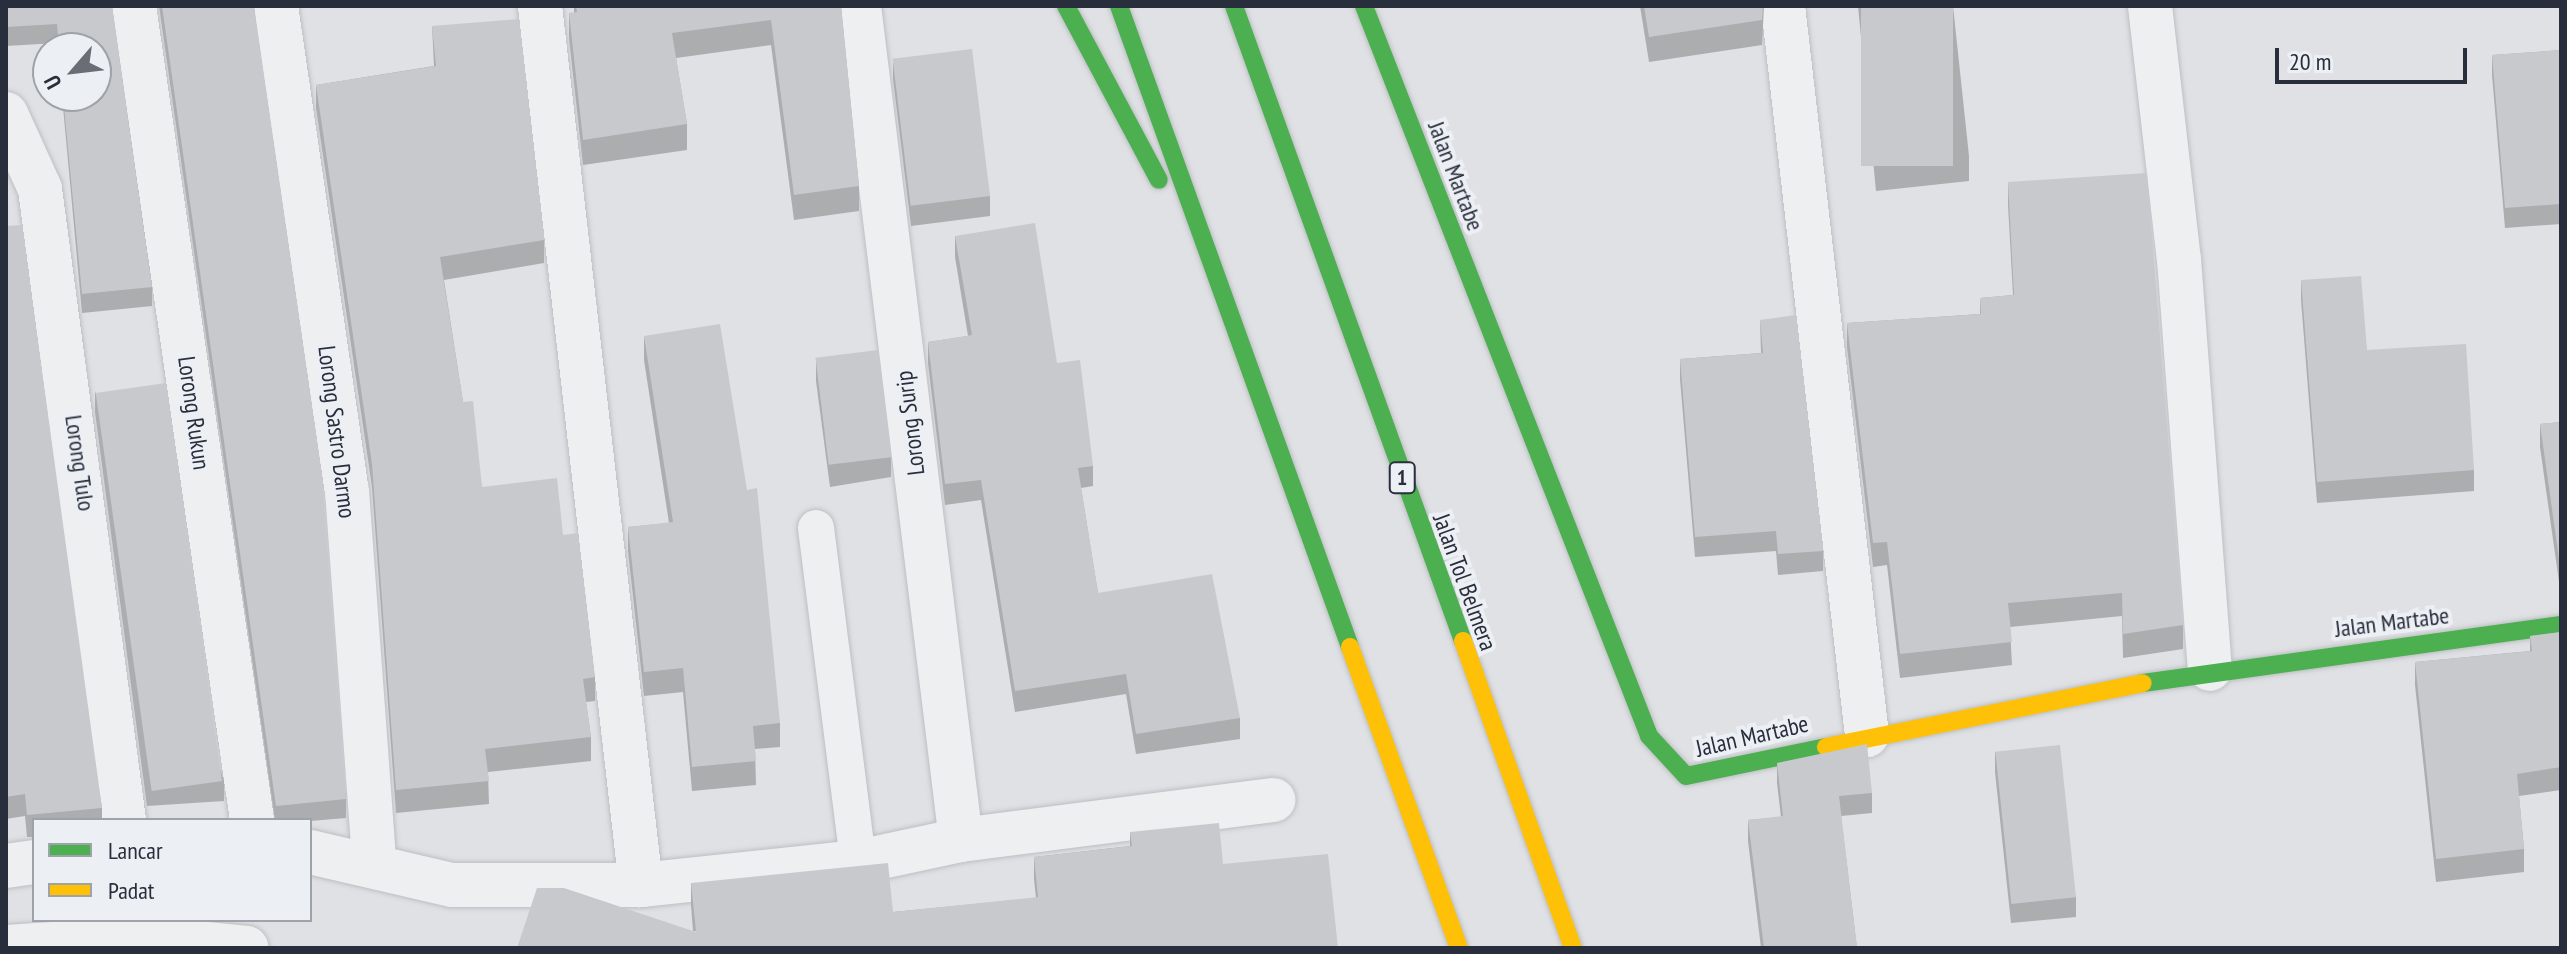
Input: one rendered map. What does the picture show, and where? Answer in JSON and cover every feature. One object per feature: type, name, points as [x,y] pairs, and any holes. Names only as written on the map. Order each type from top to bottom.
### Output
[{"type":"main road","points":[[1066,6],[1218,287]]},
{"type":"main road","points":[[1119,6],[1459,948]]},
{"type":"main road","name":"Jalan Tol Belmera","points":[[1234,6],[1573,948]]},
{"type":"main road","name":"Jalan Martabe","points":[[1364,6],[1662,757],[1686,776],[1867,735],[2210,669],[2561,625]]},
{"type":"street","name":"Lorong Rukun","points":[[134,6],[252,818]]},
{"type":"street","name":"Lorong Sastro Darmo","points":[[276,6],[347,491],[374,862]]},
{"type":"street","points":[[540,6],[641,885]]},
{"type":"street","name":"Lorong Surip","points":[[859,6],[961,840]]},
{"type":"street","points":[[1783,6],[1867,735]]},
{"type":"street","points":[[2150,6],[2179,259],[2210,669]]},
{"type":"street","name":"Lorong Tulo","points":[[6,114],[40,189],[124,818]]},
{"type":"street","points":[[312,852],[374,862],[468,886],[641,885],[858,862],[961,840],[1273,800]]},
{"type":"street","points":[[6,866],[32,862]]},
{"type":"street","points":[[6,947],[147,938],[247,948]]},
{"type":"lane","points":[[816,528],[858,862]]},
{"type":"building","points":[[6,6],[112,6],[152,287],[82,294],[65,112],[112,112],[112,32],[58,32],[57,24],[6,27]]},
{"type":"building","points":[[162,6],[254,6],[322,475],[346,799],[276,806]]},
{"type":"building","points":[[576,6],[841,6],[859,186],[794,195],[771,20],[672,33],[687,124],[583,140],[569,13],[577,12]]},
{"type":"building","points":[[1644,6],[1763,6],[1762,20],[1649,37]]},
{"type":"building","points":[[1861,6],[1953,6],[1953,166],[1861,166]]},
{"type":"building","points":[[519,19],[544,240],[440,257],[463,402],[473,401],[482,487],[557,478],[563,535],[578,533],[595,677],[583,679],[591,737],[485,749],[489,781],[396,790],[372,464],[316,85],[436,66],[432,26]]},
{"type":"building","points":[[972,49],[990,196],[911,206],[893,59]]},
{"type":"building","points":[[2561,50],[2561,204],[2505,208],[2492,55]]},
{"type":"building","points":[[2147,173],[2183,625],[2123,634],[2122,593],[2008,603],[2012,642],[1900,654],[1887,542],[1873,543],[1847,323],[1981,314],[1980,298],[2014,295],[2008,182]]},
{"type":"building","points":[[1035,223],[1057,363],[1080,360],[1093,466],[1078,468],[1098,593],[1212,574],[1240,718],[1136,734],[1126,674],[1015,691],[981,480],[945,484],[928,342],[972,335],[955,236]]},
{"type":"building","points":[[22,225],[102,808],[27,815],[25,794],[6,797],[6,226]]},
{"type":"building","points":[[2361,276],[2367,350],[2466,344],[2474,470],[2317,482],[2301,280]]},
{"type":"building","points":[[1796,315],[1823,551],[1778,554],[1776,531],[1695,537],[1680,359],[1763,353],[1760,320]]},
{"type":"building","points":[[720,324],[747,490],[757,488],[780,723],[753,726],[756,761],[692,767],[683,668],[644,672],[628,527],[673,522],[644,336]]},
{"type":"building","points":[[878,350],[891,457],[829,465],[815,358]]},
{"type":"building","points":[[166,383],[222,781],[152,791],[96,393]]},
{"type":"building","points":[[2561,422],[2561,573],[2540,424]]},
{"type":"building","points":[[2561,632],[2561,767],[2517,774],[2524,849],[2436,859],[2415,662],[2532,651],[2530,636]]},
{"type":"building","points":[[1867,744],[1872,793],[1839,796],[1857,948],[1764,948],[1748,820],[1783,816],[1777,763]]},
{"type":"building","points":[[2060,745],[2076,897],[2011,904],[1995,752]]},
{"type":"building","points":[[1219,823],[1223,864],[1328,854],[1338,948],[517,948],[537,888],[564,888],[696,932],[691,883],[888,863],[893,912],[1038,897],[1034,857],[1132,846],[1130,832]]},
{"type":"traffic: fast","points":[[1066,6],[1159,180]]},
{"type":"traffic: fast","points":[[1119,6],[1350,647]]},
{"type":"traffic: fast","points":[[1234,6],[1463,641]]},
{"type":"traffic: fast","points":[[1364,6],[1649,736],[1686,776],[1826,747]]},
{"type":"traffic: fast","points":[[2143,683],[2561,625]]},
{"type":"traffic: slow","points":[[1463,641],[1573,948]]},
{"type":"traffic: slow","points":[[1350,647],[1459,948]]},
{"type":"traffic: slow","points":[[1826,747],[2143,683]]}]
